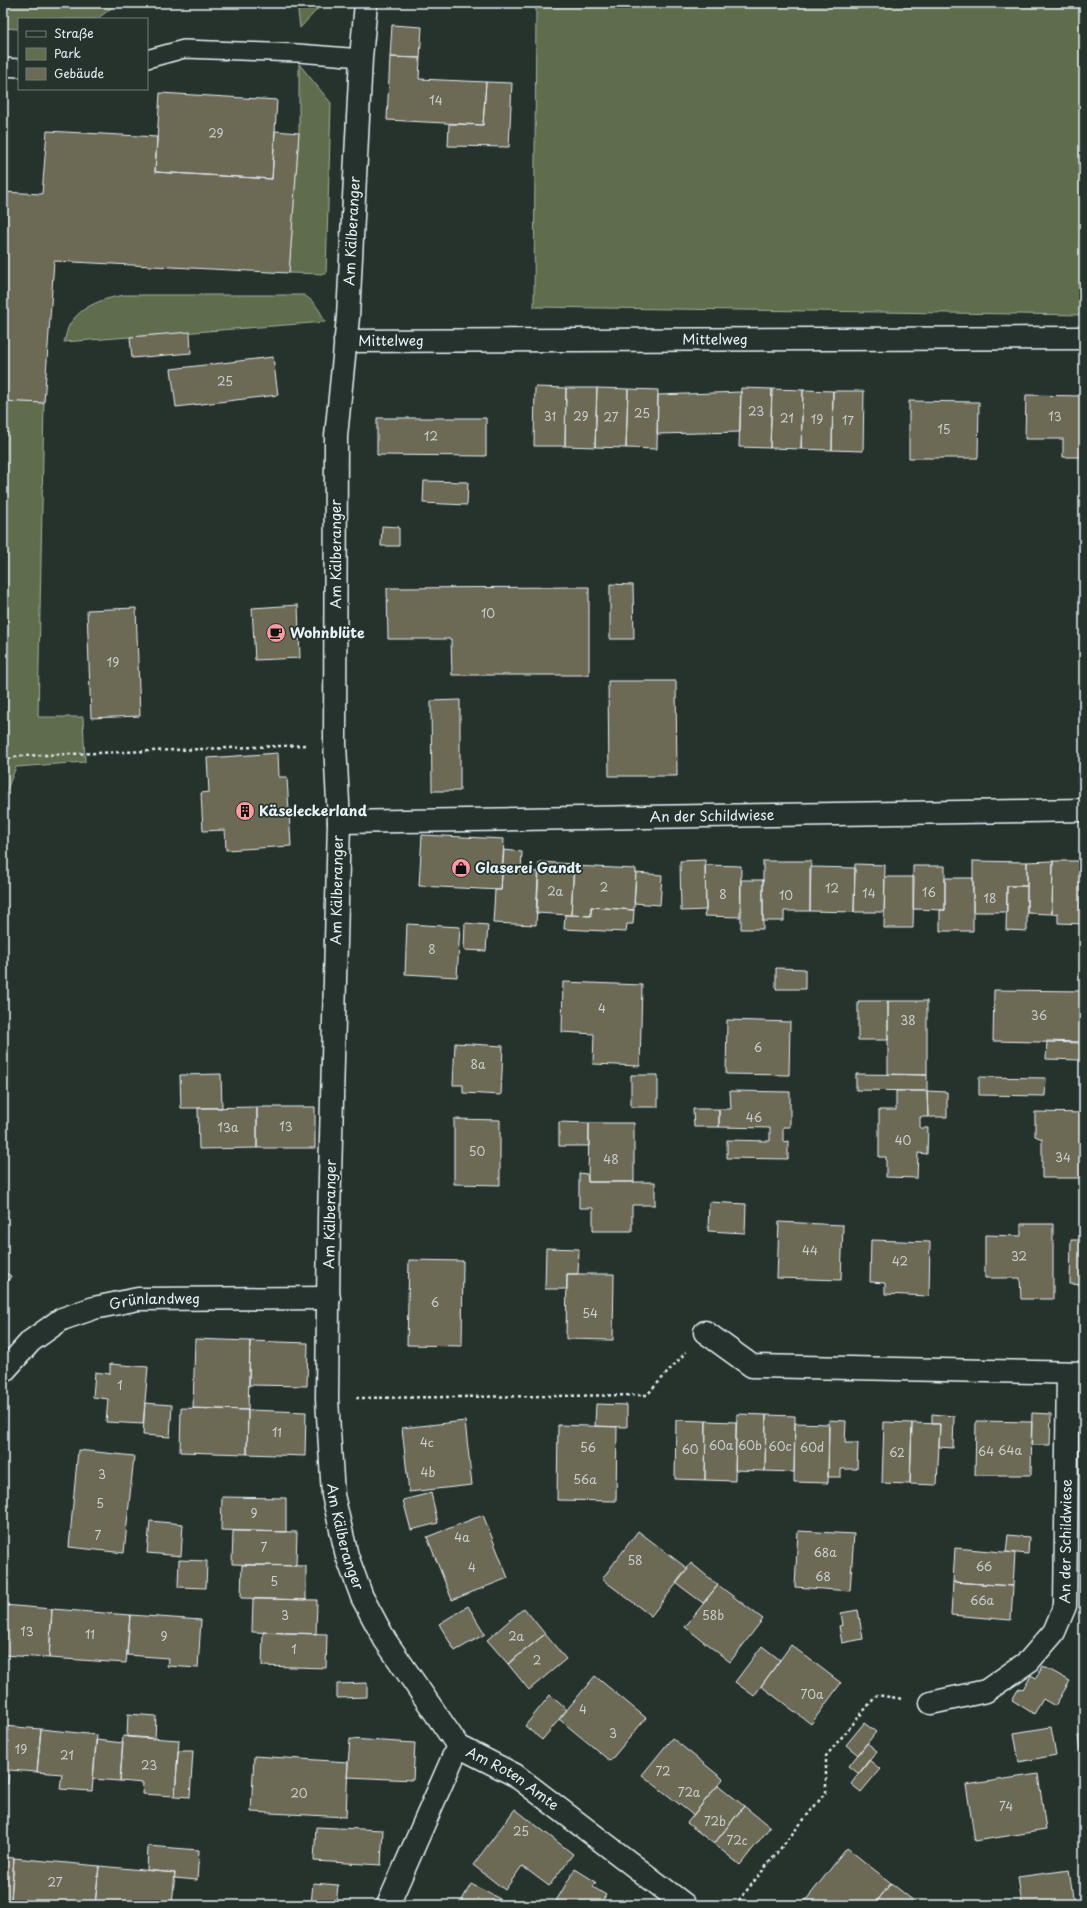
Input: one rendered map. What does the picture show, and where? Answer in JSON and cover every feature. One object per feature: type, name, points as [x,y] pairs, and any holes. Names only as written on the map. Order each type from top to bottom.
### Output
[{"type":"street","name":"Am Kälberanger","points":[[366,3],[361,58],[345,341],[336,436],[335,744],[339,822],[327,1399],[333,1495],[347,1556],[362,1597],[385,1640],[458,1746]]},
{"type":"street","name":"Mittelweg","points":[[345,341],[1084,338]]},
{"type":"street","name":"An der Schildwiese","points":[[339,822],[1084,810]]},
{"type":"street","name":"Grünlandweg","points":[[3,1372],[31,1341],[62,1319],[94,1308],[138,1299],[329,1298]]},
{"type":"street","name":"An der Schildwiese","points":[[705,1332],[752,1366],[1076,1373],[1065,1606],[1054,1632],[1030,1661],[986,1691],[931,1703]]},
{"type":"street","name":"Am Roten Amte","points":[[388,1905],[458,1746],[515,1774],[685,1905]]},
{"type":"lane","points":[[148,59],[184,49],[298,53],[361,58]]},
{"type":"lane","points":[[3,67],[18,68]]},
{"type":"path","points":[[3,761],[18,756],[335,744]]},
{"type":"path","points":[[327,1399],[647,1395],[705,1332]]},
{"type":"path","points":[[735,1905],[826,1792],[826,1756],[877,1695],[931,1703]]},
{"type":"green space","points":[[3,3],[118,3],[98,18],[18,18],[18,29],[3,28]]},
{"type":"green space","points":[[297,3],[323,3],[300,28]]},
{"type":"green space","points":[[536,3],[1084,3],[1084,315],[534,307]]},
{"type":"green space","points":[[299,64],[331,103],[326,274],[289,273],[299,133]]},
{"type":"green space","points":[[125,295],[304,295],[317,307],[325,322],[64,342],[69,326],[75,317],[87,307],[102,300]]},
{"type":"green space","points":[[3,401],[44,403],[38,717],[83,717],[85,762],[16,767],[3,799]]},
{"type":"building","points":[[392,25],[422,27],[420,58],[390,57]]},
{"type":"building","points":[[390,57],[420,58],[419,79],[486,82],[483,125],[387,120]]},
{"type":"building","points":[[486,82],[512,83],[509,147],[448,146],[449,124],[483,125]]},
{"type":"building","points":[[160,93],[277,100],[272,179],[155,172]]},
{"type":"building","points":[[47,131],[157,137],[155,172],[272,179],[275,131],[299,133],[289,273],[54,261],[44,403],[3,401],[3,192],[42,194]]},
{"type":"building","points":[[190,332],[191,353],[132,358],[130,337]]},
{"type":"building","points":[[273,357],[278,395],[176,407],[171,369]]},
{"type":"building","points":[[535,387],[566,388],[565,446],[534,446]]},
{"type":"building","points":[[566,388],[597,388],[595,447],[565,446]]},
{"type":"building","points":[[597,388],[628,389],[626,448],[595,447]]},
{"type":"building","points":[[741,388],[772,389],[770,448],[739,447]]},
{"type":"building","points":[[628,389],[658,390],[657,449],[626,448]]},
{"type":"building","points":[[772,389],[803,390],[801,449],[770,448]]},
{"type":"building","points":[[803,390],[833,391],[832,450],[801,449]]},
{"type":"building","points":[[833,391],[864,391],[863,451],[832,450]]},
{"type":"building","points":[[741,392],[740,432],[657,434],[658,395]]},
{"type":"building","points":[[1026,395],[1084,396],[1084,457],[1063,457],[1063,439],[1025,439]]},
{"type":"building","points":[[909,401],[979,402],[978,458],[909,458]]},
{"type":"building","points":[[377,418],[486,418],[486,456],[377,455]]},
{"type":"building","points":[[424,481],[468,482],[467,505],[423,503]]},
{"type":"building","points":[[382,526],[399,527],[399,546],[381,546]]},
{"type":"building","points":[[610,584],[633,585],[634,639],[610,639]]},
{"type":"building","points":[[589,587],[589,675],[452,675],[451,639],[388,639],[387,588]]},
{"type":"building","name":"Wohnblüte","points":[[298,605],[300,658],[255,660],[252,608]]},
{"type":"building","points":[[136,608],[140,716],[91,718],[87,610]]},
{"type":"building","points":[[608,681],[676,681],[677,776],[609,776]]},
{"type":"building","points":[[460,700],[460,791],[432,791],[431,701]]},
{"type":"building","name":"Käseleckerland","points":[[278,753],[279,777],[287,777],[291,846],[226,850],[225,830],[203,831],[201,793],[209,792],[207,758]]},
{"type":"building","name":"Glaserei Gandt","points":[[422,835],[504,839],[501,890],[419,886]]},
{"type":"building","points":[[504,850],[522,852],[521,871],[539,872],[536,925],[493,923],[495,890],[501,890]]},
{"type":"building","points":[[705,860],[706,910],[681,911],[680,861]]},
{"type":"building","points":[[763,861],[811,861],[810,911],[784,911],[784,921],[763,921]]},
{"type":"building","points":[[973,861],[1027,862],[1027,886],[1007,886],[1007,912],[973,912]]},
{"type":"building","points":[[1053,861],[1084,861],[1084,924],[1058,923],[1058,913],[1052,914]]},
{"type":"building","points":[[1053,861],[1052,914],[1027,913],[1027,862]]},
{"type":"building","points":[[539,862],[574,864],[571,915],[536,913]]},
{"type":"building","points":[[855,864],[885,865],[884,912],[854,912]]},
{"type":"building","points":[[705,865],[741,866],[740,917],[704,916],[706,910]]},
{"type":"building","points":[[574,866],[636,869],[634,910],[591,907],[591,916],[571,915]]},
{"type":"building","points":[[913,866],[945,866],[945,910],[913,909]]},
{"type":"building","points":[[810,867],[855,868],[854,912],[810,911]]},
{"type":"building","points":[[636,873],[662,875],[660,905],[634,903]]},
{"type":"building","points":[[885,877],[914,877],[913,928],[884,928]]},
{"type":"building","points":[[945,878],[973,878],[973,931],[940,931],[940,910],[945,910]]},
{"type":"building","points":[[741,880],[763,880],[763,929],[741,929]]},
{"type":"building","points":[[1007,886],[1027,886],[1027,931],[1006,930]]},
{"type":"building","points":[[591,907],[634,910],[633,924],[627,924],[626,932],[564,929],[565,915],[591,916]]},
{"type":"building","points":[[465,923],[488,925],[486,951],[464,950]]},
{"type":"building","points":[[407,924],[460,927],[457,977],[405,974]]},
{"type":"building","points":[[776,968],[805,969],[805,989],[776,989]]},
{"type":"building","points":[[563,982],[642,985],[640,1066],[593,1064],[594,1034],[562,1032]]},
{"type":"building","points":[[994,990],[1084,991],[1084,1043],[993,1041]]},
{"type":"building","points":[[858,1001],[888,1001],[888,1040],[858,1040]]},
{"type":"building","points":[[888,1001],[927,1001],[927,1075],[888,1074]]},
{"type":"building","points":[[727,1020],[790,1022],[789,1075],[726,1074]]},
{"type":"building","points":[[1047,1041],[1082,1042],[1082,1060],[1046,1059]]},
{"type":"building","points":[[455,1043],[503,1046],[501,1095],[463,1093],[463,1085],[453,1085]]},
{"type":"building","points":[[221,1074],[222,1108],[181,1108],[180,1075]]},
{"type":"building","points":[[856,1074],[927,1075],[927,1091],[856,1090]]},
{"type":"building","points":[[631,1075],[658,1075],[658,1107],[631,1107]]},
{"type":"building","points":[[979,1077],[1046,1078],[1045,1096],[979,1095]]},
{"type":"building","points":[[730,1091],[790,1092],[790,1127],[783,1127],[783,1142],[788,1141],[788,1159],[727,1158],[727,1140],[770,1141],[770,1128],[719,1127],[719,1109],[731,1109]]},
{"type":"building","points":[[896,1091],[927,1091],[928,1117],[920,1117],[920,1128],[928,1128],[927,1154],[918,1153],[917,1178],[886,1177],[886,1157],[879,1157],[879,1110],[896,1110]]},
{"type":"building","points":[[927,1091],[947,1092],[947,1117],[928,1117]]},
{"type":"building","points":[[257,1107],[257,1148],[199,1149],[198,1108]]},
{"type":"building","points":[[257,1107],[315,1107],[315,1148],[257,1148]]},
{"type":"building","points":[[693,1109],[719,1109],[719,1127],[694,1127]]},
{"type":"building","points":[[1035,1112],[1084,1113],[1084,1178],[1042,1178],[1042,1139],[1035,1136]]},
{"type":"building","points":[[454,1119],[500,1120],[500,1185],[454,1184]]},
{"type":"building","points":[[559,1122],[589,1123],[589,1146],[559,1146]]},
{"type":"building","points":[[589,1123],[634,1123],[634,1182],[588,1182]]},
{"type":"building","points":[[579,1173],[587,1174],[588,1182],[655,1182],[655,1205],[632,1205],[632,1231],[593,1231],[593,1208],[579,1208]]},
{"type":"building","points":[[709,1202],[746,1204],[745,1233],[708,1231]]},
{"type":"building","points":[[779,1222],[843,1225],[841,1280],[777,1278]]},
{"type":"building","points":[[1021,1224],[1053,1224],[1053,1299],[1021,1299],[1020,1278],[985,1278],[985,1235],[1021,1236]]},
{"type":"building","points":[[871,1240],[930,1242],[929,1296],[885,1294],[885,1283],[870,1282]]},
{"type":"building","points":[[1071,1240],[1084,1240],[1084,1285],[1070,1284]]},
{"type":"building","points":[[546,1248],[579,1249],[578,1274],[567,1274],[567,1289],[545,1289]]},
{"type":"building","points":[[409,1260],[463,1261],[462,1346],[407,1345]]},
{"type":"building","points":[[3,1271],[11,1276],[3,1288]]},
{"type":"building","points":[[567,1274],[614,1274],[613,1340],[566,1339]]},
{"type":"building","points":[[195,1339],[250,1341],[248,1410],[193,1408]]},
{"type":"building","points":[[250,1341],[308,1343],[307,1386],[249,1385]]},
{"type":"building","points":[[110,1364],[148,1367],[143,1424],[106,1422],[108,1399],[93,1397],[95,1372],[110,1374]]},
{"type":"building","points":[[145,1403],[172,1405],[170,1437],[143,1435]]},
{"type":"building","points":[[596,1404],[627,1405],[627,1427],[595,1426]]},
{"type":"building","points":[[181,1408],[248,1410],[247,1454],[180,1452]]},
{"type":"building","points":[[248,1410],[306,1412],[305,1456],[247,1454]]},
{"type":"building","points":[[1032,1413],[1051,1414],[1050,1445],[1031,1445]]},
{"type":"building","points":[[737,1414],[766,1415],[765,1471],[735,1470]]},
{"type":"building","points":[[932,1414],[954,1416],[953,1448],[939,1447],[940,1424],[932,1424]]},
{"type":"building","points":[[766,1415],[795,1416],[794,1472],[765,1471]]},
{"type":"building","points":[[1082,1419],[1084,1419],[1084,1446],[1082,1446]]},
{"type":"building","points":[[676,1420],[706,1421],[705,1480],[675,1479]]},
{"type":"building","points":[[829,1420],[846,1421],[845,1443],[858,1443],[857,1469],[841,1469],[841,1477],[828,1477]]},
{"type":"building","points":[[465,1421],[472,1485],[409,1492],[402,1428]]},
{"type":"building","points":[[706,1421],[736,1422],[735,1481],[705,1480]]},
{"type":"building","points":[[976,1421],[1032,1422],[1031,1475],[975,1475]]},
{"type":"building","points":[[884,1422],[912,1423],[910,1484],[882,1483]]},
{"type":"building","points":[[795,1423],[829,1424],[828,1483],[794,1482]]},
{"type":"building","points":[[912,1423],[940,1424],[937,1485],[910,1484]]},
{"type":"building","points":[[558,1425],[617,1427],[616,1501],[557,1500]]},
{"type":"building","points":[[78,1450],[134,1456],[124,1553],[69,1547]]},
{"type":"building","points":[[431,1493],[438,1523],[411,1530],[403,1500]]},
{"type":"building","points":[[222,1497],[286,1498],[286,1532],[221,1530]]},
{"type":"building","points":[[483,1515],[508,1578],[452,1600],[427,1537]]},
{"type":"building","points":[[150,1521],[183,1524],[181,1556],[147,1553]]},
{"type":"building","points":[[233,1531],[297,1532],[296,1566],[232,1564]]},
{"type":"building","points":[[638,1531],[688,1569],[651,1616],[602,1579]]},
{"type":"building","points":[[798,1531],[854,1534],[850,1591],[795,1587]]},
{"type":"building","points":[[1008,1535],[1029,1537],[1028,1554],[1006,1552]]},
{"type":"building","points":[[955,1548],[1015,1553],[1013,1586],[953,1582]]},
{"type":"building","points":[[179,1560],[207,1561],[206,1588],[178,1587]]},
{"type":"building","points":[[691,1563],[718,1585],[703,1603],[676,1583]]},
{"type":"building","points":[[242,1565],[306,1566],[306,1600],[241,1598]]},
{"type":"building","points":[[1080,1568],[1084,1568],[1084,1590],[1079,1589]]},
{"type":"building","points":[[953,1582],[1013,1586],[1011,1620],[951,1615]]},
{"type":"building","points":[[718,1585],[763,1619],[730,1662],[685,1627]]},
{"type":"building","points":[[253,1599],[317,1600],[316,1634],[252,1632]]},
{"type":"building","points":[[3,1605],[52,1609],[49,1658],[3,1655]]},
{"type":"building","points":[[468,1606],[485,1634],[455,1651],[439,1624]]},
{"type":"building","points":[[524,1608],[545,1634],[508,1664],[487,1640]]},
{"type":"building","points":[[52,1609],[130,1615],[126,1663],[49,1658]]},
{"type":"building","points":[[858,1610],[863,1639],[842,1643],[839,1626],[843,1625],[841,1613]]},
{"type":"building","points":[[130,1615],[201,1620],[198,1668],[167,1666],[168,1658],[127,1655]]},
{"type":"building","points":[[263,1632],[327,1634],[326,1668],[262,1666]]},
{"type":"building","points":[[545,1634],[566,1659],[529,1690],[508,1664]]},
{"type":"building","points":[[791,1645],[841,1683],[811,1724],[761,1686]]},
{"type":"building","points":[[762,1646],[780,1660],[754,1696],[735,1682]]},
{"type":"building","points":[[1043,1666],[1070,1681],[1055,1706],[1043,1699],[1034,1714],[1012,1700],[1019,1688],[1023,1689],[1031,1675],[1036,1678]]},
{"type":"building","points":[[595,1676],[646,1718],[610,1761],[559,1719]]},
{"type":"building","points":[[367,1683],[367,1697],[337,1698],[337,1684]]},
{"type":"building","points":[[550,1695],[567,1710],[542,1740],[525,1726]]},
{"type":"building","points":[[128,1714],[156,1716],[155,1739],[127,1737]]},
{"type":"building","points":[[864,1723],[876,1732],[858,1755],[846,1745]]},
{"type":"building","points":[[3,1726],[41,1729],[37,1772],[9,1770],[8,1784],[3,1784]]},
{"type":"building","points":[[1051,1727],[1056,1755],[1019,1762],[1014,1733]]},
{"type":"building","points":[[41,1729],[97,1735],[92,1791],[60,1789],[62,1774],[37,1772]]},
{"type":"building","points":[[1084,1735],[1084,1779],[1078,1736]]},
{"type":"building","points":[[123,1736],[179,1740],[175,1796],[142,1794],[143,1783],[120,1781]]},
{"type":"building","points":[[672,1738],[723,1779],[693,1815],[642,1775]]},
{"type":"building","points":[[350,1739],[415,1743],[413,1780],[347,1777]]},
{"type":"building","points":[[96,1740],[123,1743],[120,1781],[93,1779]]},
{"type":"building","points":[[867,1743],[877,1751],[859,1774],[849,1766]]},
{"type":"building","points":[[178,1751],[193,1751],[190,1797],[175,1796]]},
{"type":"building","points":[[254,1756],[348,1762],[346,1817],[251,1812]]},
{"type":"building","points":[[869,1760],[880,1769],[861,1792],[851,1784]]},
{"type":"building","points":[[1038,1774],[1046,1830],[975,1841],[966,1785]]},
{"type":"building","points":[[718,1785],[744,1806],[714,1844],[687,1823]]},
{"type":"building","points":[[744,1806],[770,1827],[740,1865],[714,1844]]},
{"type":"building","points":[[515,1809],[573,1854],[549,1886],[522,1866],[505,1890],[473,1865]]},
{"type":"building","points":[[316,1827],[383,1830],[381,1865],[314,1861]]},
{"type":"building","points":[[148,1846],[199,1850],[197,1880],[174,1878],[175,1873],[147,1870]]},
{"type":"building","points":[[847,1848],[891,1883],[874,1905],[802,1905]]},
{"type":"building","points":[[3,1857],[14,1858],[11,1900],[3,1899]]},
{"type":"building","points":[[14,1858],[99,1866],[95,1905],[47,1905],[47,1903],[11,1900]]},
{"type":"building","points":[[99,1866],[175,1873],[172,1905],[95,1905]]},
{"type":"building","points":[[575,1869],[596,1882],[593,1887],[606,1895],[600,1905],[563,1905],[556,1901]]},
{"type":"building","points":[[1069,1870],[1074,1905],[1022,1905],[1018,1877]]},
{"type":"building","points":[[313,1883],[338,1885],[336,1905],[311,1905]]},
{"type":"building","points":[[891,1883],[919,1905],[874,1905]]},
{"type":"building","points":[[471,1884],[500,1899],[497,1905],[471,1905],[462,1900]]},
{"type":"place","name":"Wohnblüte","points":[[276,633]]},
{"type":"place","name":"Käseleckerland","points":[[245,811]]},
{"type":"place","name":"Glaserei Gandt","points":[[461,868]]}]
